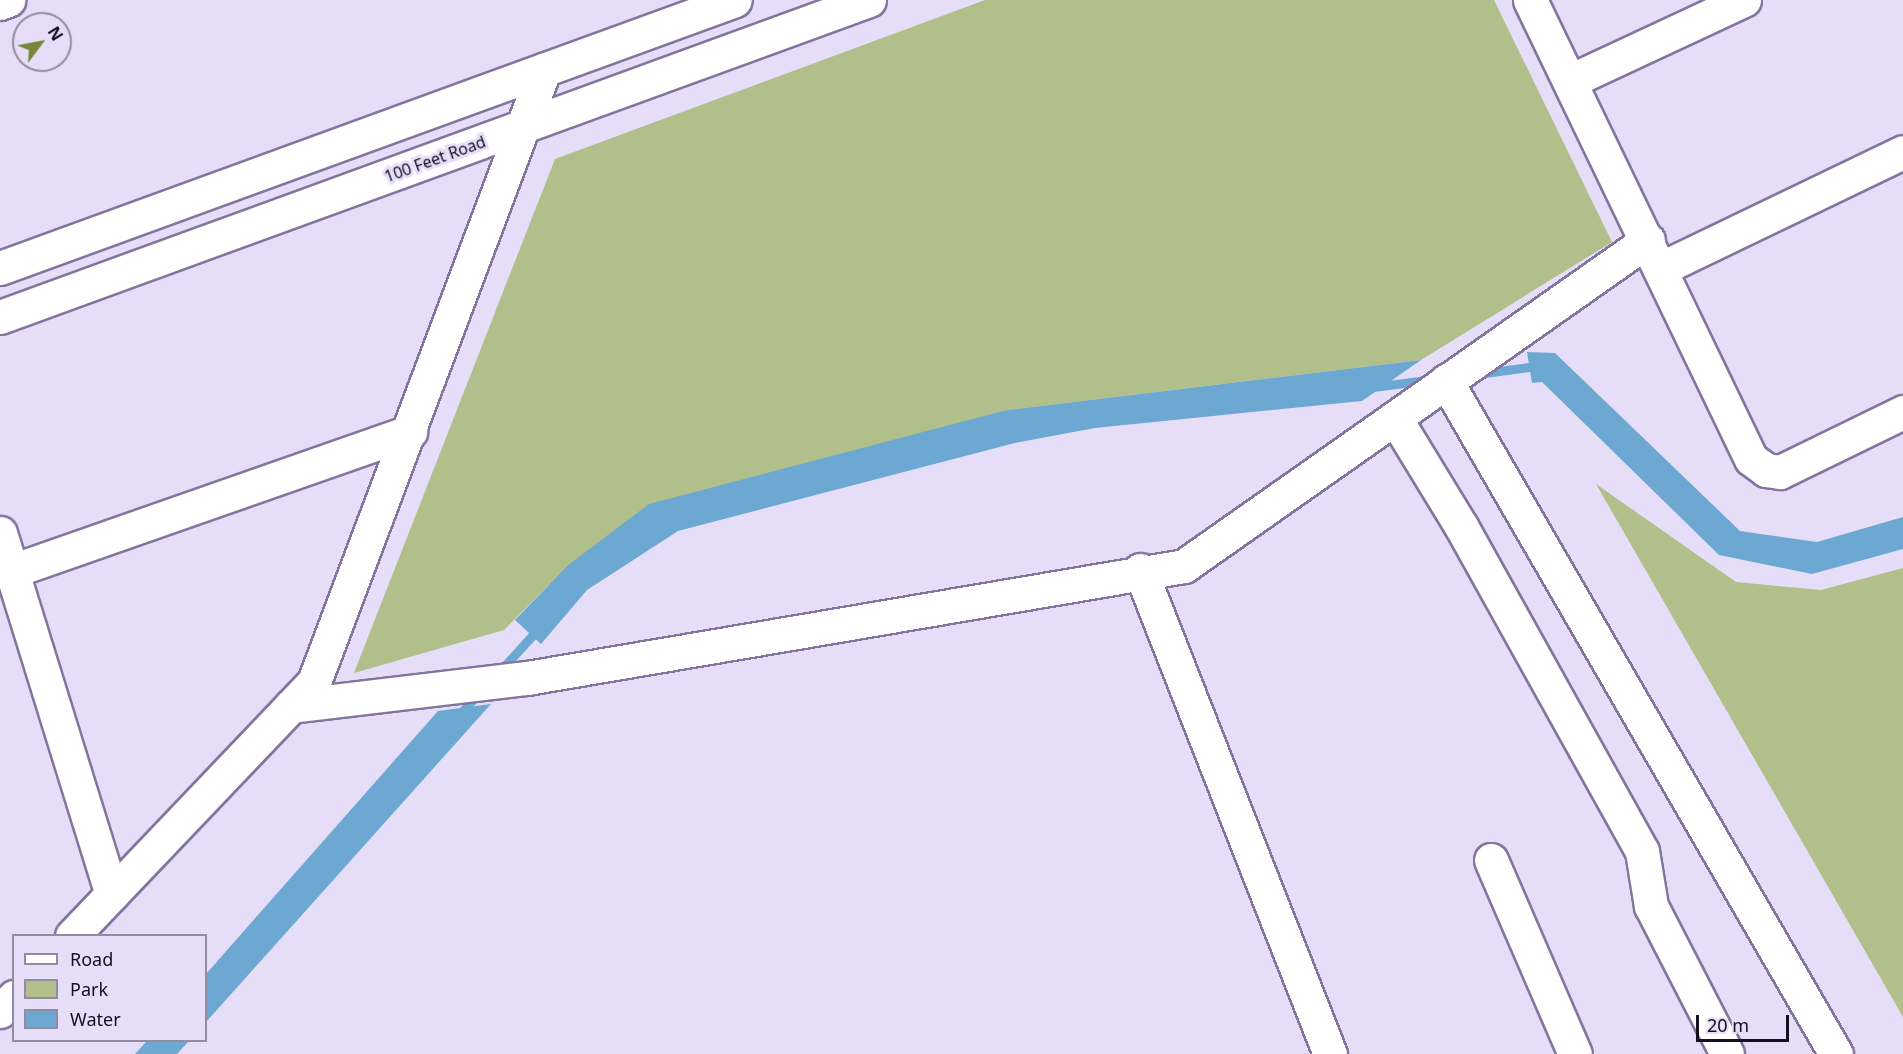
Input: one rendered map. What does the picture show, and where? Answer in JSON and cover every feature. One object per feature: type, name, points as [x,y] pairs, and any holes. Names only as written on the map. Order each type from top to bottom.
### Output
[{"type":"street","points":[[0,3],[8,0]]},
{"type":"street","points":[[0,268],[735,0]]},
{"type":"street","name":"100 Feet Road","points":[[0,317],[869,0]]},
{"type":"street","points":[[1530,0],[1655,254],[1751,459],[1766,470],[1780,472],[1903,412]]},
{"type":"street","points":[[1570,81],[1744,0]]},
{"type":"street","points":[[74,934],[314,682],[410,432],[544,70]]},
{"type":"street","points":[[291,706],[527,678],[1140,570],[1184,566],[1476,360],[1655,254],[1903,152]]},
{"type":"street","points":[[1446,381],[1836,1054]]},
{"type":"street","points":[[1403,412],[1461,526],[1642,851],[1652,906],[1727,1054]]},
{"type":"street","points":[[12,571],[410,432]]},
{"type":"street","points":[[0,533],[112,894]]},
{"type":"street","points":[[1140,570],[1330,1054]]},
{"type":"street","points":[[1491,860],[1575,1054]]},
{"type":"street","points":[[0,1011],[12,999]]},
{"type":"green space","points":[[985,0],[1494,0],[1612,242],[1421,360],[1007,410],[567,566],[504,630],[354,673],[555,159]]},
{"type":"green space","points":[[1596,484],[1736,582],[1821,590],[1903,568],[1903,1017]]},
{"type":"water","points":[[1527,352],[1555,353],[1740,531],[1817,542],[1903,517],[1903,549],[1812,574],[1719,555],[1542,382],[1532,383]]},
{"type":"water","points":[[1421,360],[1362,401],[1095,428],[1015,443],[678,531],[587,590],[541,644],[515,620],[567,566],[649,504],[1007,410]]},
{"type":"water","points":[[491,704],[207,1021],[207,973],[438,711]]},
{"type":"water","points":[[146,1042],[188,1042],[177,1054],[135,1054]]},
{"type":"waterway","points":[[1477,374],[1529,367],[1540,369]]},
{"type":"waterway","points":[[1373,387],[1427,380]]},
{"type":"waterway","points":[[499,672],[540,627]]},
{"type":"waterway","points":[[458,716],[479,693]]}]
